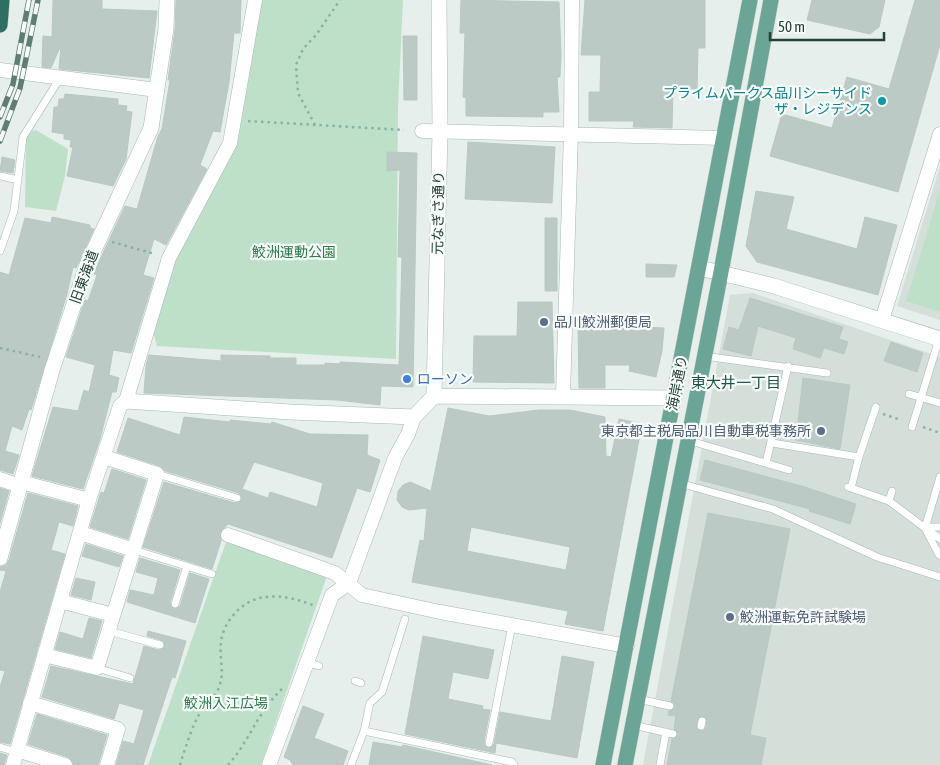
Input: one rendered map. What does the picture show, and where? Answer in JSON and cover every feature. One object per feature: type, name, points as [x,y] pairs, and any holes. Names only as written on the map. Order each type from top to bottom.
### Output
[{"type":"highway","points":[[0,25],[2,0]]},
{"type":"main road","name":"海岸通り","points":[[603,765],[750,0]]},
{"type":"main road","name":"海岸通り","points":[[625,765],[678,483],[721,272],[771,0]]},
{"type":"street","name":"旧東海道","points":[[1,553],[55,361],[87,265],[151,128],[166,29],[166,0]]},
{"type":"street","points":[[65,765],[15,756],[89,500],[120,406],[126,401],[169,258],[230,143],[255,0]]},
{"type":"street","name":"元なぎさ通り","points":[[434,396],[440,130],[439,0]]},
{"type":"street","points":[[563,395],[571,133],[572,0]]},
{"type":"street","points":[[0,70],[157,90]]},
{"type":"street","points":[[422,130],[724,138]]},
{"type":"street","points":[[882,320],[940,134]]},
{"type":"street","points":[[700,268],[774,286],[940,339]]},
{"type":"street","points":[[269,765],[313,664],[332,595],[349,583],[395,458],[408,434],[414,417],[434,396],[563,395],[674,398]]},
{"type":"street","points":[[126,401],[290,412],[414,417]]},
{"type":"street","points":[[44,655],[98,668],[134,550],[157,474],[104,457]]},
{"type":"street","points":[[0,479],[89,500]]},
{"type":"street","points":[[80,533],[134,550]]},
{"type":"street","points":[[228,535],[335,572],[362,595],[627,646]]},
{"type":"street","points":[[60,601],[113,616]]},
{"type":"street","points":[[30,703],[118,729],[107,765]]},
{"type":"lane","points":[[0,252],[14,211],[23,137],[60,78]]},
{"type":"lane","points":[[0,176],[18,180]]},
{"type":"lane","points":[[912,427],[940,339]]},
{"type":"lane","points":[[703,356],[788,366],[827,373]]},
{"type":"lane","points":[[766,463],[788,366]]},
{"type":"lane","points":[[908,394],[940,403]]},
{"type":"lane","points":[[878,410],[849,487],[889,501],[940,539]]},
{"type":"lane","points":[[687,440],[789,470]]},
{"type":"lane","points":[[772,443],[859,457]]},
{"type":"lane","points":[[157,474],[237,498]]},
{"type":"lane","points":[[939,554],[925,528],[940,478]]},
{"type":"lane","points":[[678,483],[773,509],[877,557],[940,577]]},
{"type":"lane","points":[[889,501],[892,491]]},
{"type":"lane","points":[[925,528],[940,527]]},
{"type":"lane","points":[[134,550],[212,574]]},
{"type":"lane","points":[[175,604],[187,566]]},
{"type":"lane","points":[[351,765],[364,731],[370,703],[382,692],[405,619]]},
{"type":"lane","points":[[489,743],[512,625]]},
{"type":"lane","points":[[109,631],[160,645]]},
{"type":"lane","points":[[98,668],[130,678]]},
{"type":"lane","points":[[637,699],[670,706]]},
{"type":"lane","points":[[632,725],[669,733],[660,765]]},
{"type":"lane","points":[[364,731],[512,762],[514,765]]},
{"type":"lane","points":[[0,747],[15,756]]},
{"type":"path","points":[[315,125],[298,92],[296,72],[298,57],[316,36],[340,0]]},
{"type":"path","points":[[234,120],[404,130]]},
{"type":"path","points":[[99,239],[169,258]]},
{"type":"path","points":[[0,348],[55,361]]},
{"type":"path","points":[[878,410],[901,420]]},
{"type":"path","points":[[923,427],[940,433]]},
{"type":"path","points":[[180,765],[198,717],[219,688],[222,674],[220,657],[221,639],[226,624],[237,610],[249,602],[266,596],[288,596],[320,608]]},
{"type":"path","points":[[228,765],[262,712],[287,684]]},
{"type":"shaded area","points":[[940,166],[940,320],[897,306]]},
{"type":"shaded area","points":[[753,293],[940,357],[940,765],[643,765],[730,295]]},
{"type":"green space","name":"鮫洲運動公園","points":[[261,0],[403,0],[398,106],[396,359],[157,346],[153,332],[176,259],[234,148]]},
{"type":"green space","points":[[36,130],[68,149],[65,176],[56,211],[25,207],[26,138],[32,131]]},
{"type":"green space","points":[[940,190],[940,312],[906,301]]},
{"type":"green space","name":"鮫洲入江広場","points":[[226,542],[327,576],[261,765],[148,765]]},
{"type":"building","points":[[53,0],[102,0],[102,9],[157,11],[149,78],[59,69],[61,45],[51,68],[42,67],[43,36],[52,37]]},
{"type":"building","points":[[176,0],[241,0],[240,33],[234,33],[229,82],[220,132],[213,131],[200,165],[207,169],[166,245],[154,239],[143,275],[154,278],[131,353],[113,350],[109,375],[119,378],[116,392],[112,392],[100,439],[83,489],[32,476],[53,407],[78,411],[84,390],[89,392],[95,365],[66,357],[85,300],[88,301],[97,275],[94,274],[96,268],[125,206],[137,209],[158,136],[162,129],[170,80],[168,80],[175,30]]},
{"type":"building","points":[[461,0],[559,2],[561,54],[560,77],[557,77],[559,112],[543,112],[543,117],[466,116],[466,98],[463,97],[465,33],[460,33]]},
{"type":"building","points":[[585,0],[705,0],[705,48],[698,48],[697,89],[673,88],[672,128],[633,127],[634,121],[589,121],[589,92],[600,92],[601,55],[581,55]]},
{"type":"building","points":[[812,0],[885,0],[879,27],[870,34],[807,20]]},
{"type":"building","name":"プライムパークス品川シーサイド ザ・レジデンス","points":[[915,0],[940,0],[940,45],[898,192],[770,156],[782,114],[832,128],[847,77],[889,89]]},
{"type":"building","points":[[403,36],[417,36],[417,100],[404,100]]},
{"type":"building","points":[[65,94],[118,99],[118,105],[127,106],[126,111],[132,112],[126,159],[113,186],[67,176],[73,147],[70,147],[71,140],[64,139],[64,134],[52,132],[54,107],[58,107],[59,99],[64,99]]},
{"type":"building","points":[[468,142],[555,147],[552,203],[465,199]]},
{"type":"building","points":[[387,152],[417,153],[413,387],[381,386],[380,405],[337,400],[144,393],[146,366],[149,355],[221,361],[221,355],[270,356],[270,358],[296,358],[296,365],[340,364],[340,362],[399,365],[402,257],[398,257],[400,170],[387,171]]},
{"type":"building","points":[[2,157],[15,160],[13,173],[0,171]]},
{"type":"building","points":[[756,191],[794,197],[786,229],[857,249],[865,217],[897,225],[878,295],[757,262],[746,246]]},
{"type":"building","points":[[52,217],[90,225],[90,228],[94,229],[76,268],[73,267],[67,294],[31,410],[29,409],[22,430],[12,426],[5,451],[19,455],[13,474],[0,470],[0,272],[9,275],[25,218],[51,223]]},
{"type":"building","points":[[545,218],[557,218],[557,291],[545,291]]},
{"type":"building","points":[[646,264],[677,265],[674,277],[646,277]]},
{"type":"building","points":[[750,298],[843,327],[839,339],[848,342],[844,354],[824,348],[820,358],[793,349],[796,338],[758,326],[751,356],[723,349],[729,327],[739,330]]},
{"type":"building","points":[[518,302],[552,302],[554,383],[473,382],[474,336],[517,336]]},
{"type":"building","points":[[578,324],[664,328],[662,351],[656,377],[629,371],[630,365],[605,365],[605,388],[579,388]]},
{"type":"building","points":[[891,342],[923,353],[917,372],[884,361]]},
{"type":"building","points":[[803,378],[850,385],[840,449],[796,440]]},
{"type":"building","points":[[448,408],[489,416],[539,410],[570,410],[605,417],[606,456],[611,457],[619,419],[642,424],[603,631],[565,624],[568,611],[412,582],[420,540],[424,541],[427,508],[409,510],[402,507],[397,500],[398,491],[403,485],[410,482],[431,491]],"holes":[[[471,527],[570,547],[566,570],[467,551]]]},
{"type":"building","points":[[184,417],[230,422],[230,420],[271,424],[272,422],[310,434],[368,435],[367,455],[380,460],[370,492],[357,488],[332,558],[228,524],[220,533],[221,541],[212,569],[143,547],[164,482],[235,503],[242,500],[239,493],[165,471],[160,466],[117,452],[128,418],[180,435]],"holes":[[[254,462],[323,483],[317,507],[270,492],[268,498],[242,489]]]},
{"type":"building","points":[[705,460],[805,487],[856,504],[850,524],[809,511],[810,509],[700,480]]},
{"type":"building","points":[[112,469],[146,480],[128,539],[90,527],[101,492],[104,493]]},
{"type":"building","points":[[0,488],[9,491],[0,523]]},
{"type":"building","points":[[28,493],[78,506],[73,526],[59,522],[51,550],[65,554],[10,744],[0,742],[0,687],[5,671],[0,670],[0,592],[6,571],[0,570],[0,567],[6,565],[9,560]]},
{"type":"building","name":"鮫洲運転免許試験場","points":[[708,513],[790,529],[750,735],[766,738],[761,765],[667,765],[672,739],[678,735],[674,729],[676,716],[668,715],[669,711],[675,707],[671,701]],"holes":[[[700,716],[705,717],[707,720],[706,728],[702,731],[696,727]]]},
{"type":"building","points":[[86,544],[123,556],[119,567],[82,556]]},
{"type":"building","points":[[140,558],[180,570],[170,603],[174,609],[180,606],[190,573],[209,579],[195,623],[127,602],[130,590],[154,595],[158,578],[136,572]]},
{"type":"building","points":[[76,578],[95,582],[91,600],[71,595]]},
{"type":"building","points":[[89,618],[102,621],[91,658],[55,649],[60,632],[83,639]]},
{"type":"building","points":[[148,631],[186,641],[175,678],[172,677],[143,765],[116,765],[123,741],[134,744],[144,710],[119,703],[114,719],[42,697],[51,666],[133,684],[144,646],[159,650],[165,647],[163,641],[147,636]]},
{"type":"building","points":[[423,636],[494,650],[488,679],[453,672],[448,699],[483,706],[482,709],[490,710],[484,742],[488,748],[494,744],[500,712],[551,721],[562,656],[594,662],[577,758],[496,743],[495,753],[405,734]]},
{"type":"building","points":[[303,706],[324,714],[314,738],[348,751],[343,765],[293,765],[290,760],[284,757]]},
{"type":"building","points":[[37,714],[107,735],[98,765],[74,765],[68,757],[28,744]]},
{"type":"building","points":[[373,742],[402,747],[403,745],[492,765],[369,765]]},
{"type":"building","points":[[0,753],[7,755],[4,765],[0,765]]},
{"type":"railway","points":[[0,117],[13,84],[29,0]]},
{"type":"railway","points":[[0,141],[20,88],[38,0]]},
{"type":"place","name":"プライムパークス品川シーサイド ザ・レジデンス","points":[[882,101]]},
{"type":"place","name":"品川鮫洲郵便局","points":[[544,322]]},
{"type":"place","name":"ローソン","points":[[407,379]]},
{"type":"place","name":"東京都主税局品川自動車税事務所","points":[[821,431]]},
{"type":"place","name":"鮫洲運転免許試験場","points":[[730,617]]},
{"type":"district","name":"東大井一丁目","points":[[736,382]]}]
